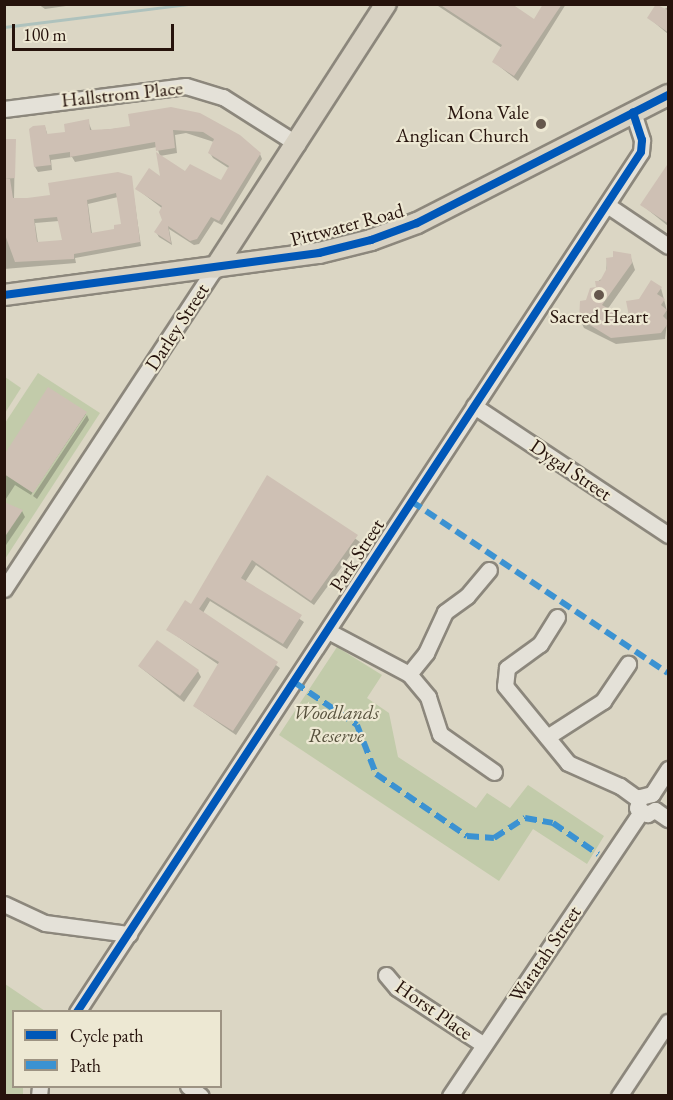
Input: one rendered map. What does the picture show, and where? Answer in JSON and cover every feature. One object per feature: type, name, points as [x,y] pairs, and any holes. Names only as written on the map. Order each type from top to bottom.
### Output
[{"type":"main road","name":"Darley Street","points":[[215,268],[386,4]]},
{"type":"main road","name":"Pittwater Road","points":[[4,295],[319,253],[417,223],[669,95]]},
{"type":"street","name":"Hallstrom Place","points":[[4,109],[186,86],[223,97],[297,144]]},
{"type":"street","name":"Park Street","points":[[78,1010],[641,152],[642,140],[633,112]]},
{"type":"street","points":[[607,205],[669,246]]},
{"type":"street","name":"Darley Street","points":[[4,589],[215,268]]},
{"type":"street","name":"Dygal Street","points":[[474,406],[669,535]]},
{"type":"street","points":[[409,674],[426,653],[445,612],[468,596],[489,570]]},
{"type":"street","points":[[557,617],[540,644],[515,660],[504,678],[510,693],[568,763],[620,786],[651,807]]},
{"type":"street","points":[[328,631],[409,674],[428,698],[434,726],[440,734],[494,772]]},
{"type":"street","points":[[547,737],[603,700],[628,663]]},
{"type":"street","name":"Waratah Street","points":[[450,1095],[651,807],[669,769]]},
{"type":"street","points":[[4,904],[45,923],[129,934]]},
{"type":"street","name":"Horst Place","points":[[386,975],[397,988],[484,1045]]},
{"type":"street","points":[[619,1095],[669,1022]]},
{"type":"green space","points":[[38,373],[100,413],[5,559],[5,423]]},
{"type":"green space","points":[[5,377],[21,388],[5,413]]},
{"type":"green space","name":"Woodlands Reserve","points":[[337,647],[382,675],[367,698],[389,713],[398,757],[476,808],[487,793],[510,808],[528,785],[604,836],[587,864],[533,829],[499,881],[279,735]]},
{"type":"green space","points":[[5,984],[44,1010],[12,1010],[12,1088],[23,1088],[23,1095],[5,1095]]},
{"type":"building","points":[[439,4],[512,4],[534,19],[543,4],[562,4],[514,76],[492,62],[502,45]]},
{"type":"building","points":[[656,4],[669,11],[669,33],[647,18]]},
{"type":"building","points":[[171,107],[200,113],[240,135],[261,153],[219,221],[211,217],[197,239],[190,241],[168,226],[171,243],[154,232],[162,220],[159,212],[162,206],[135,189],[149,168],[160,176],[156,152],[185,171],[190,164],[221,180],[229,166],[208,153],[214,139],[203,132],[173,130],[175,148],[156,151],[155,142],[70,157],[70,152],[49,155],[51,165],[34,167],[29,129],[33,126],[45,125],[47,134],[65,132],[64,124],[89,119],[90,130],[110,129],[130,126],[128,114]]},
{"type":"building","points":[[4,139],[16,139],[15,178],[4,179]]},
{"type":"building","points":[[669,162],[669,224],[640,205]]},
{"type":"building","points":[[118,172],[132,176],[140,242],[74,254],[74,259],[15,262],[4,232],[4,179],[10,179],[13,198],[50,195],[48,183]],"holes":[[[116,193],[121,224],[114,225],[114,229],[91,233],[87,200]],[[57,217],[62,240],[37,242],[34,219]]]},
{"type":"building","name":"Sacred Heart","points":[[613,251],[631,254],[632,263],[602,305],[630,321],[626,301],[639,299],[651,280],[662,287],[657,294],[665,299],[661,305],[667,310],[663,316],[669,322],[661,333],[611,338],[585,322],[579,322],[580,301],[586,300],[590,288],[596,287],[595,281],[600,281],[607,268],[606,258],[613,257]]},
{"type":"building","points":[[48,387],[87,412],[33,493],[4,474],[4,455]]},
{"type":"building","points":[[267,475],[358,535],[311,601],[252,560],[241,578],[302,615],[283,644],[207,597],[199,609],[278,662],[233,731],[193,706],[219,662],[166,630],[185,600],[191,604]]},
{"type":"building","points":[[4,502],[23,510],[4,538]]},
{"type":"building","points":[[157,640],[199,670],[180,696],[138,666]]},
{"type":"waterway","points":[[4,27],[188,4]]},
{"type":"marked path","points":[[411,501],[668,673]]},
{"type":"marked path","points":[[294,682],[357,725],[376,774],[467,836],[494,838],[525,818],[553,823],[598,854]]},
{"type":"cycle path","points":[[4,295],[319,253],[371,240],[417,223],[668,95]]},
{"type":"cycle path","points":[[78,1010],[641,152],[642,140],[633,112]]},
{"type":"place","name":"Mona Vale Anglican Church","points":[[541,124]]},
{"type":"place","name":"Sacred Heart","points":[[599,295]]}]
